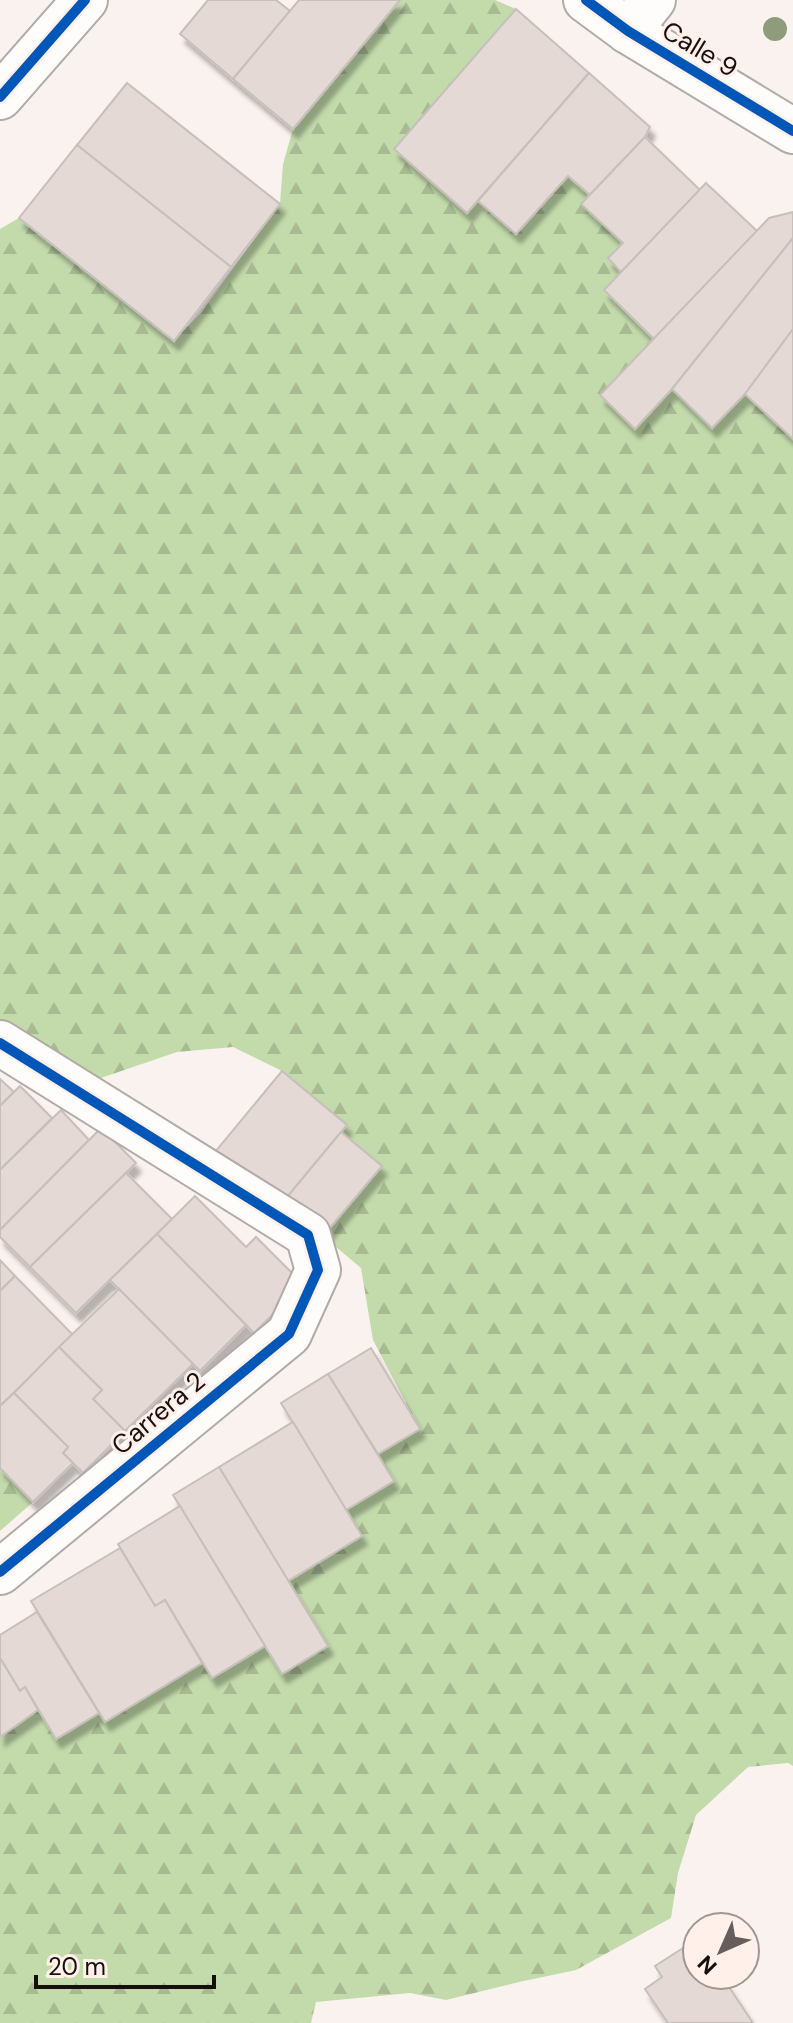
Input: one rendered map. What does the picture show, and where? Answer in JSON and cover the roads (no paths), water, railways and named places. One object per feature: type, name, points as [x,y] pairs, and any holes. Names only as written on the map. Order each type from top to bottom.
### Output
[{"type":"street","points":[[0,97],[85,0]]},
{"type":"street","name":"Calle 9","points":[[586,0],[640,15],[793,131]]},
{"type":"street","name":"Carrera 2","points":[[0,1043],[308,1235],[318,1270],[289,1334],[0,1572]]}]
